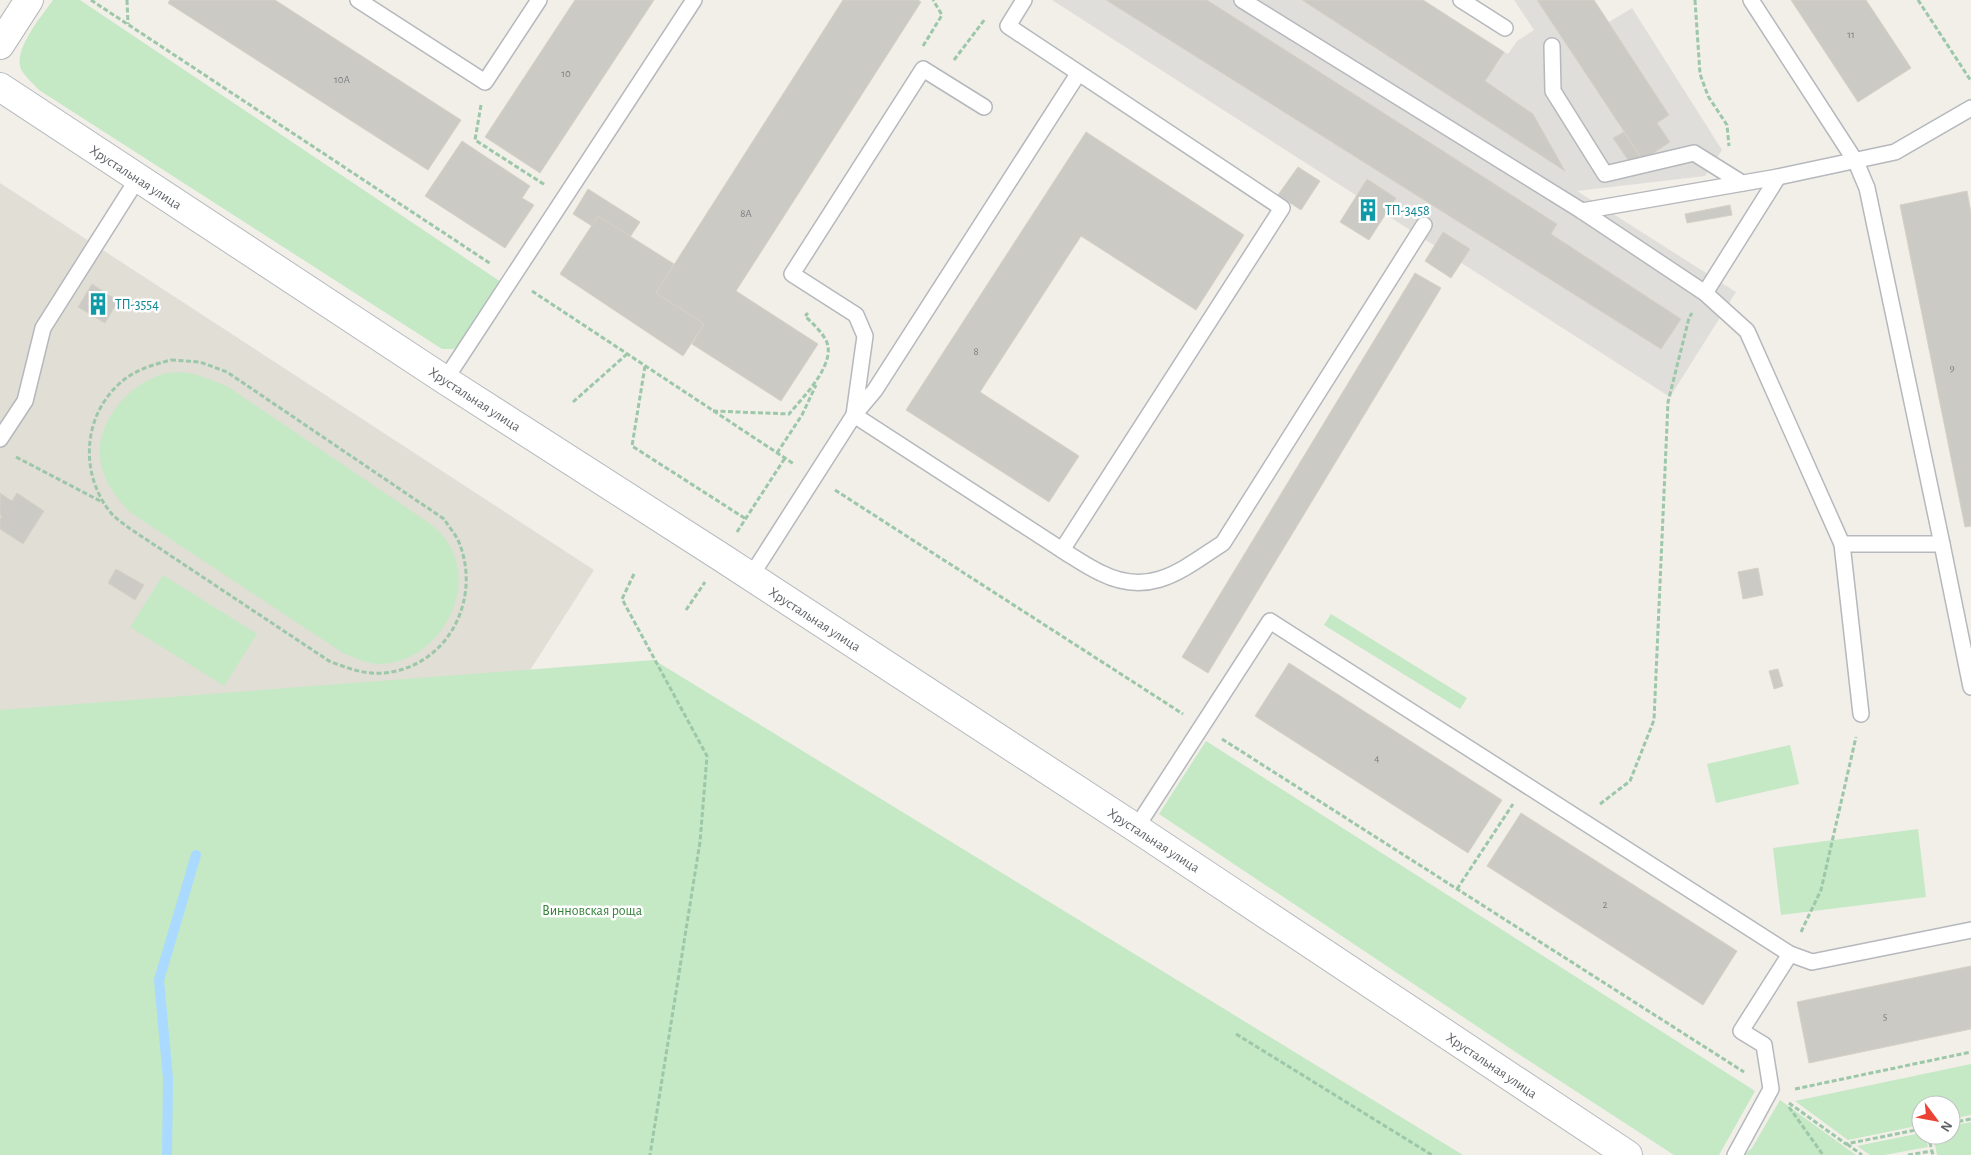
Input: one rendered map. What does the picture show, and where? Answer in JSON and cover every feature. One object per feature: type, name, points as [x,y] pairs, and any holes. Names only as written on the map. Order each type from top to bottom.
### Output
[{"type":"main road","points":[[0,44],[29,0]]},
{"type":"main road","name":"Хрустальная улица","points":[[0,87],[445,380],[1136,828],[1628,1155]]},
{"type":"lane","points":[[358,0],[485,82],[539,0]]},
{"type":"lane","points":[[445,380],[694,0]]},
{"type":"lane","points":[[1024,0],[1008,26],[1282,208],[1062,550]]},
{"type":"lane","points":[[1242,0],[1582,211],[1706,293],[1747,331],[1842,544],[1861,714]]},
{"type":"lane","points":[[1461,0],[1483,6],[1505,28]]},
{"type":"lane","points":[[1751,0],[1856,162],[1867,188],[1971,687]]},
{"type":"lane","points":[[1552,46],[1553,91],[1605,174],[1694,153],[1742,183]]},
{"type":"lane","points":[[854,415],[865,336],[856,315],[792,274],[923,69],[984,107]]},
{"type":"lane","points":[[750,576],[854,415],[875,390],[1078,74]]},
{"type":"lane","points":[[1582,211],[1778,178],[1895,152],[1971,108]]},
{"type":"lane","points":[[0,440],[25,402],[43,328],[138,178]]},
{"type":"lane","points":[[1706,293],[1778,178]]},
{"type":"lane","points":[[854,415],[1102,574],[1145,584],[1162,580],[1224,542],[1424,225]]},
{"type":"lane","points":[[1842,544],[1942,544]]},
{"type":"lane","points":[[1136,828],[1270,621],[1790,954],[1812,962],[1971,930]]},
{"type":"lane","points":[[1735,1155],[1776,1093],[1764,1045],[1741,1031],[1790,954]]},
{"type":"path","points":[[92,0],[777,453],[1776,1093],[1862,1155]]},
{"type":"path","points":[[127,0],[128,24]]},
{"type":"path","points":[[1695,0],[1700,74],[1708,96],[1727,125],[1729,151],[1720,170]]},
{"type":"path","points":[[1918,0],[1971,81]]},
{"type":"path","points":[[485,82],[475,140],[564,197]]},
{"type":"path","points":[[1579,819],[1630,781],[1654,720],[1668,402],[1689,318],[1706,293]]},
{"type":"path","points":[[777,453],[802,415],[829,353],[826,338],[805,316]]},
{"type":"path","points":[[574,402],[627,354]]},
{"type":"path","points":[[9,454],[104,503],[112,514],[129,528],[329,661],[356,671],[384,673],[412,665],[437,650],[455,627],[466,600],[467,571],[460,543],[444,519],[227,372],[200,362],[171,360],[143,368],[119,384],[101,406],[90,433],[89,461],[96,490],[104,503]]},
{"type":"path","points":[[645,366],[632,446],[746,518]]},
{"type":"path","points":[[713,411],[789,414],[818,380]]},
{"type":"path","points":[[733,538],[785,458]]},
{"type":"path","points":[[634,574],[622,599],[707,756],[700,842],[650,1155]]},
{"type":"path","points":[[686,610],[705,580]]},
{"type":"path","points":[[1790,954],[1821,890],[1861,714]]},
{"type":"path","points":[[1457,889],[1525,784]]},
{"type":"path","points":[[1236,1034],[1432,1155]]},
{"type":"path","points":[[1776,1093],[1971,1052]]},
{"type":"path","points":[[1776,1093],[1809,1133],[1823,1155]]},
{"type":"path","points":[[1846,1144],[1911,1131]]},
{"type":"path","points":[[1908,1155],[1932,1153]]},
{"type":"shaded area","points":[[1052,0],[1423,0],[1508,54],[1517,41],[1534,30],[1514,0],[1594,0],[1609,22],[1632,8],[1722,150],[1705,176],[1577,191],[1736,292],[1670,397]]},
{"type":"shaded area","points":[[0,183],[594,570],[506,708],[0,744]]},
{"type":"green space","points":[[53,0],[80,0],[501,282],[460,346],[453,349],[442,349],[39,90],[21,69],[21,52],[30,33]]},
{"type":"green space","points":[[182,372],[198,375],[227,386],[429,523],[440,533],[453,552],[458,571],[458,590],[453,609],[444,626],[432,641],[417,653],[399,661],[380,664],[366,662],[343,653],[126,508],[110,487],[102,468],[101,438],[106,424],[124,398],[136,388],[163,374]]},
{"type":"green space","points":[[163,575],[257,634],[224,686],[130,627]]},
{"type":"green space","points":[[1331,614],[1467,698],[1460,709],[1324,625]]},
{"type":"green space","name":"Винновская роща","points":[[654,660],[1463,1155],[0,1155],[0,710]]},
{"type":"green space","points":[[1206,741],[1755,1091],[1719,1155],[1674,1155],[1520,1055],[1159,814]]},
{"type":"green space","points":[[1790,745],[1799,784],[1716,803],[1707,764]]},
{"type":"green space","points":[[1918,829],[1926,897],[1781,915],[1773,848]]},
{"type":"green space","points":[[1971,1064],[1971,1115],[1961,1117],[1961,1095],[1911,1095],[1911,1127],[1848,1140],[1795,1101]]},
{"type":"green space","points":[[1780,1100],[1856,1155],[1744,1155],[1752,1148]]},
{"type":"green space","points":[[1971,1122],[1971,1155],[1937,1155],[1935,1145],[1961,1145],[1961,1124]]},
{"type":"green space","points":[[1911,1135],[1911,1145],[1928,1145],[1928,1147],[1884,1155],[1870,1155],[1857,1146]]},
{"type":"building","points":[[170,0],[275,0],[461,120],[428,170],[168,3]]},
{"type":"building","points":[[575,0],[654,0],[540,173],[485,137]]},
{"type":"building","points":[[843,0],[918,0],[921,2],[736,291],[818,344],[781,401],[692,344],[704,324],[656,293]]},
{"type":"building","points":[[1106,0],[1207,0],[1557,224],[1551,234],[1681,319],[1661,349]]},
{"type":"building","points":[[1302,0],[1423,0],[1504,52],[1485,81],[1533,114],[1565,171]]},
{"type":"building","points":[[1537,0],[1594,0],[1669,115],[1657,123],[1670,142],[1643,160]]},
{"type":"building","points":[[1791,0],[1866,0],[1911,68],[1858,102]]},
{"type":"building","points":[[1086,132],[1244,235],[1196,310],[1081,236],[980,392],[1079,456],[1049,502],[906,410]]},
{"type":"building","points":[[1624,132],[1641,158],[1633,163],[1628,160],[1613,138]]},
{"type":"building","points":[[462,141],[530,186],[522,198],[534,205],[505,248],[425,196]]},
{"type":"building","points":[[1298,167],[1320,181],[1301,210],[1278,195]]},
{"type":"building","name":"ТП-3458","points":[[1367,179],[1396,198],[1369,240],[1340,222]]},
{"type":"building","points":[[588,189],[640,222],[630,237],[598,216],[592,226],[573,214]]},
{"type":"building","points":[[1967,191],[1971,213],[1971,526],[1965,527],[1900,205]]},
{"type":"building","points":[[1730,205],[1732,215],[1687,223],[1685,214]]},
{"type":"building","points":[[598,216],[674,264],[656,293],[704,324],[683,356],[560,274]]},
{"type":"building","points":[[1443,232],[1470,249],[1451,278],[1425,261]]},
{"type":"building","points":[[1415,273],[1441,288],[1208,673],[1182,657]]},
{"type":"building","name":"ТП-3554","points":[[92,284],[118,301],[105,323],[78,307]]},
{"type":"building","points":[[0,493],[12,501],[17,493],[44,511],[23,544],[0,529],[0,519],[2,516],[0,515]]},
{"type":"building","points":[[1758,568],[1763,595],[1743,599],[1738,572]]},
{"type":"building","points":[[116,569],[144,585],[135,600],[108,583]]},
{"type":"building","points":[[1289,663],[1502,800],[1468,853],[1255,716]]},
{"type":"building","points":[[1778,669],[1783,686],[1774,689],[1769,671]]},
{"type":"building","points":[[1521,813],[1737,951],[1703,1005],[1487,866]]},
{"type":"building","points":[[1971,966],[1971,1029],[1809,1063],[1797,1002]]},
{"type":"waterway","points":[[167,1155],[168,1079],[159,980],[196,855]]},
{"type":"place","name":"ТП-3458","points":[[1368,210]]},
{"type":"place","name":"ТП-3554","points":[[98,304]]}]
